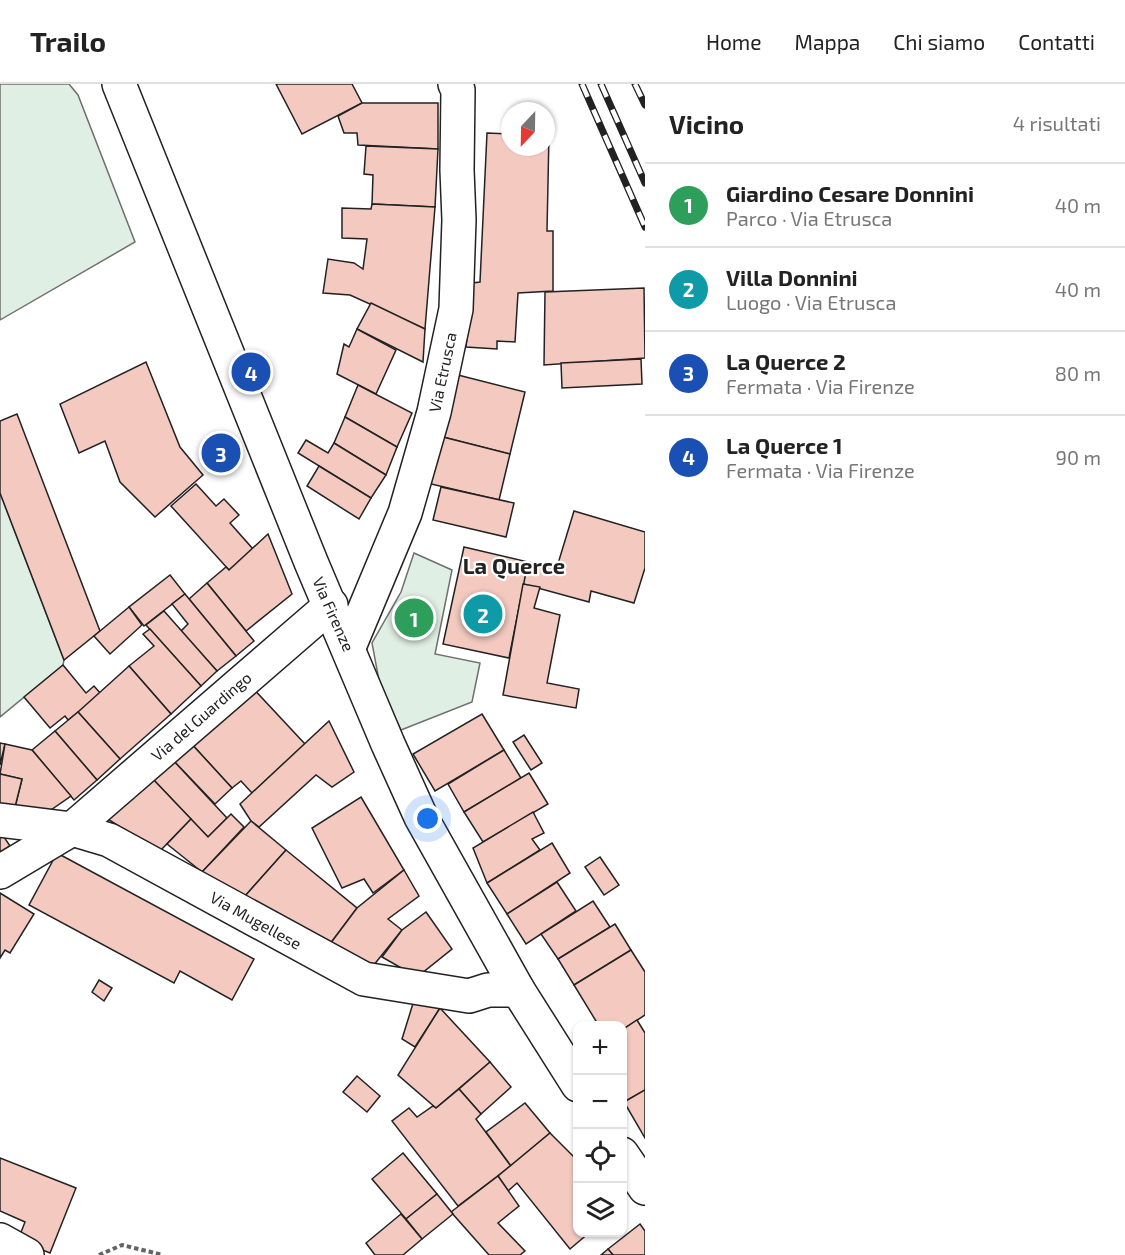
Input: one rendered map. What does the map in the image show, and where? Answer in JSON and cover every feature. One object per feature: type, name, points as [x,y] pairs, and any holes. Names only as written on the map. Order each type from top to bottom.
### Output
[{"type":"street","name":"Via Firenze","points":[[100,84],[134,122]]},
{"type":"street","name":"Via Firenze","points":[[119,84],[330,605],[421,817],[518,990],[573,1077]]},
{"type":"street","name":"Via Etrusca","points":[[349,647],[405,513],[434,412],[456,309],[459,220],[458,90],[455,84]]},
{"type":"street","points":[[459,220],[468,84]]},
{"type":"street","name":"Via del Guardingo","points":[[0,872],[72,829],[330,605]]},
{"type":"street","name":"Via Mugellese","points":[[0,820],[72,829],[109,840],[364,979],[469,996],[488,990],[518,990]]},
{"type":"street","points":[[627,1161],[645,1188]]},
{"type":"street","points":[[0,1240],[27,1255]]},
{"type":"path","points":[[99,1255],[122,1245],[163,1255]]},
{"type":"green space","points":[[0,84],[69,84],[78,95],[135,242],[0,320]]},
{"type":"green space","points":[[0,493],[64,660],[63,665],[0,717]]},
{"type":"green space","points":[[414,553],[452,570],[435,654],[480,663],[472,702],[401,730],[380,686],[372,643],[401,592]]},
{"type":"building","points":[[276,84],[352,84],[362,103],[302,134]]},
{"type":"building","points":[[362,103],[438,103],[438,149],[358,145],[357,133],[344,133],[338,116]]},
{"type":"building","points":[[487,133],[501,134],[501,156],[549,156],[547,231],[553,231],[553,291],[518,293],[515,342],[497,341],[497,349],[466,347],[472,283],[480,282]]},
{"type":"building","points":[[366,146],[438,149],[435,207],[372,204],[373,175],[364,174]]},
{"type":"building","points":[[372,204],[435,207],[425,329],[350,295],[323,293],[328,259],[354,263],[363,269],[367,239],[342,238],[342,208],[371,209]]},
{"type":"building","points":[[644,288],[645,358],[544,365],[545,292]]},
{"type":"building","points":[[371,303],[425,329],[423,362],[357,329]]},
{"type":"building","points":[[357,329],[396,350],[376,394],[337,374],[344,344],[349,347]]},
{"type":"building","points":[[641,359],[642,384],[562,388],[561,363]]},
{"type":"building","points":[[146,362],[180,447],[203,475],[155,517],[120,482],[105,441],[79,453],[60,404]]},
{"type":"building","points":[[458,375],[525,392],[510,454],[443,437]]},
{"type":"building","points":[[358,385],[412,413],[397,447],[345,417]]},
{"type":"building","points":[[17,414],[100,631],[64,660],[0,493],[0,421]]},
{"type":"building","points":[[345,417],[397,447],[386,475],[334,443]]},
{"type":"building","points":[[443,437],[510,454],[499,500],[427,483]]},
{"type":"building","points":[[306,440],[328,453],[334,443],[386,475],[371,498],[298,453]]},
{"type":"building","points":[[319,466],[371,498],[359,519],[307,486]]},
{"type":"building","points":[[196,484],[216,506],[224,499],[239,515],[230,523],[253,549],[229,570],[171,506]]},
{"type":"building","points":[[441,487],[514,503],[506,537],[433,520]]},
{"type":"building","points":[[574,511],[645,532],[645,568],[634,603],[591,591],[589,602],[523,584],[528,562],[557,567]]},
{"type":"building","points":[[268,534],[292,594],[246,631],[207,583],[226,567],[229,570]]},
{"type":"building","points":[[464,547],[528,562],[509,658],[443,644]]},
{"type":"building","points":[[170,575],[185,594],[144,626],[129,607]]},
{"type":"building","points":[[207,583],[254,641],[236,656],[189,599]]},
{"type":"building","points":[[523,584],[540,587],[534,608],[560,615],[547,683],[579,689],[576,708],[503,695]]},
{"type":"building","points":[[185,594],[236,656],[217,671],[181,631],[188,624],[172,604]]},
{"type":"building","points":[[129,607],[142,625],[110,654],[94,636]]},
{"type":"building","points":[[164,611],[217,671],[201,686],[146,625]]},
{"type":"building","points":[[150,629],[201,686],[171,714],[129,666],[154,646],[143,634]]},
{"type":"building","points":[[63,665],[86,693],[94,686],[101,694],[68,720],[65,716],[50,728],[24,697]]},
{"type":"building","points":[[129,666],[171,714],[120,759],[78,712]]},
{"type":"building","points":[[249,684],[305,744],[252,793],[241,781],[232,788],[188,740]]},
{"type":"building","points":[[78,712],[120,759],[97,780],[55,731]]},
{"type":"building","points":[[482,714],[504,750],[435,791],[413,754]]},
{"type":"building","points":[[329,721],[354,772],[332,787],[316,775],[259,827],[251,821],[240,804]]},
{"type":"building","points":[[55,731],[97,780],[74,800],[32,750]]},
{"type":"building","points":[[524,735],[542,763],[531,770],[513,742]]},
{"type":"building","points":[[188,740],[232,788],[215,804],[170,757]]},
{"type":"building","points":[[0,743],[5,744],[0,765]]},
{"type":"building","points":[[5,744],[32,750],[71,796],[45,814],[15,807],[22,779],[0,774]]},
{"type":"building","points":[[504,750],[521,778],[464,812],[448,784]]},
{"type":"building","points":[[170,757],[227,818],[208,837],[150,776]]},
{"type":"building","points":[[529,773],[548,804],[483,842],[464,812]]},
{"type":"building","points":[[0,774],[22,779],[15,807],[0,804]]},
{"type":"building","points":[[150,776],[191,819],[159,852],[103,816]]},
{"type":"building","points":[[361,797],[404,870],[373,893],[364,879],[342,888],[312,828]]},
{"type":"building","points":[[533,812],[544,833],[532,839],[540,850],[487,883],[473,848]]},
{"type":"building","points":[[231,814],[244,827],[202,872],[167,844],[191,819],[208,837]]},
{"type":"building","points":[[251,821],[286,850],[245,896],[202,872]]},
{"type":"building","points":[[0,831],[10,846],[0,852]]},
{"type":"building","points":[[552,843],[570,873],[507,914],[487,883]]},
{"type":"building","points":[[286,850],[357,908],[330,944],[245,896]]},
{"type":"building","points":[[57,853],[254,959],[232,1000],[180,971],[174,983],[29,905]]},
{"type":"building","points":[[600,857],[619,885],[604,895],[585,867]]},
{"type":"building","points":[[404,870],[419,896],[388,919],[402,930],[373,966],[330,944],[357,908]]},
{"type":"building","points":[[557,882],[576,911],[526,944],[507,914]]},
{"type":"building","points":[[0,893],[34,914],[10,953],[5,950],[0,958]]},
{"type":"building","points":[[593,901],[610,927],[558,959],[541,934]]},
{"type":"building","points":[[426,912],[452,949],[417,977],[382,957],[402,930]]},
{"type":"building","points":[[615,924],[631,950],[574,985],[558,959]]},
{"type":"building","points":[[631,950],[645,972],[645,1015],[627,1027],[627,1021],[596,1021],[574,985]]},
{"type":"building","points":[[99,980],[112,988],[104,1001],[92,992]]},
{"type":"building","points":[[415,997],[434,1002],[440,1008],[415,1047],[402,1039]]},
{"type":"building","points":[[440,1008],[490,1062],[436,1108],[398,1075]]},
{"type":"building","points":[[637,1020],[645,1033],[645,1090],[627,1100],[627,1075],[627,1027]]},
{"type":"building","points":[[490,1062],[511,1087],[481,1114],[459,1089]]},
{"type":"building","points":[[357,1076],[380,1096],[367,1112],[343,1092]]},
{"type":"building","points":[[459,1089],[481,1114],[476,1119],[511,1166],[458,1206],[392,1121],[409,1108],[417,1117],[433,1106],[436,1108]]},
{"type":"building","points":[[645,1090],[645,1138],[627,1107],[627,1100]]},
{"type":"building","points":[[525,1103],[550,1133],[511,1166],[486,1132]]},
{"type":"building","points":[[550,1133],[573,1156],[573,1237],[584,1237],[570,1249],[517,1183],[508,1191],[498,1176]]},
{"type":"building","points":[[403,1153],[437,1194],[406,1219],[372,1179]]},
{"type":"building","points":[[0,1158],[76,1188],[50,1253],[18,1240],[25,1222],[0,1211]]},
{"type":"building","points":[[498,1176],[519,1206],[498,1223],[525,1251],[520,1255],[489,1255],[451,1212]]},
{"type":"building","points":[[437,1194],[453,1214],[422,1239],[406,1219]]},
{"type":"building","points":[[401,1214],[422,1239],[403,1255],[375,1255],[366,1243]]},
{"type":"building","points":[[640,1224],[645,1231],[645,1255],[613,1255],[608,1249],[623,1237],[627,1237],[627,1234]]},
{"type":"building","points":[[608,1249],[613,1255],[601,1255]]},
{"type":"railway","points":[[582,84],[645,227]]},
{"type":"railway","points":[[601,84],[645,183]]},
{"type":"railway","points":[[635,84],[645,105]]},
{"type":"place","name":"La Querce 1","points":[[251,372]]},
{"type":"place","name":"La Querce 2","points":[[221,453]]},
{"type":"place","name":"Villa Donnini","points":[[483,614]]},
{"type":"place","name":"Giardino Cesare Donnini","points":[[414,618]]},
{"type":"district","name":"La Querce","points":[[514,565]]}]
